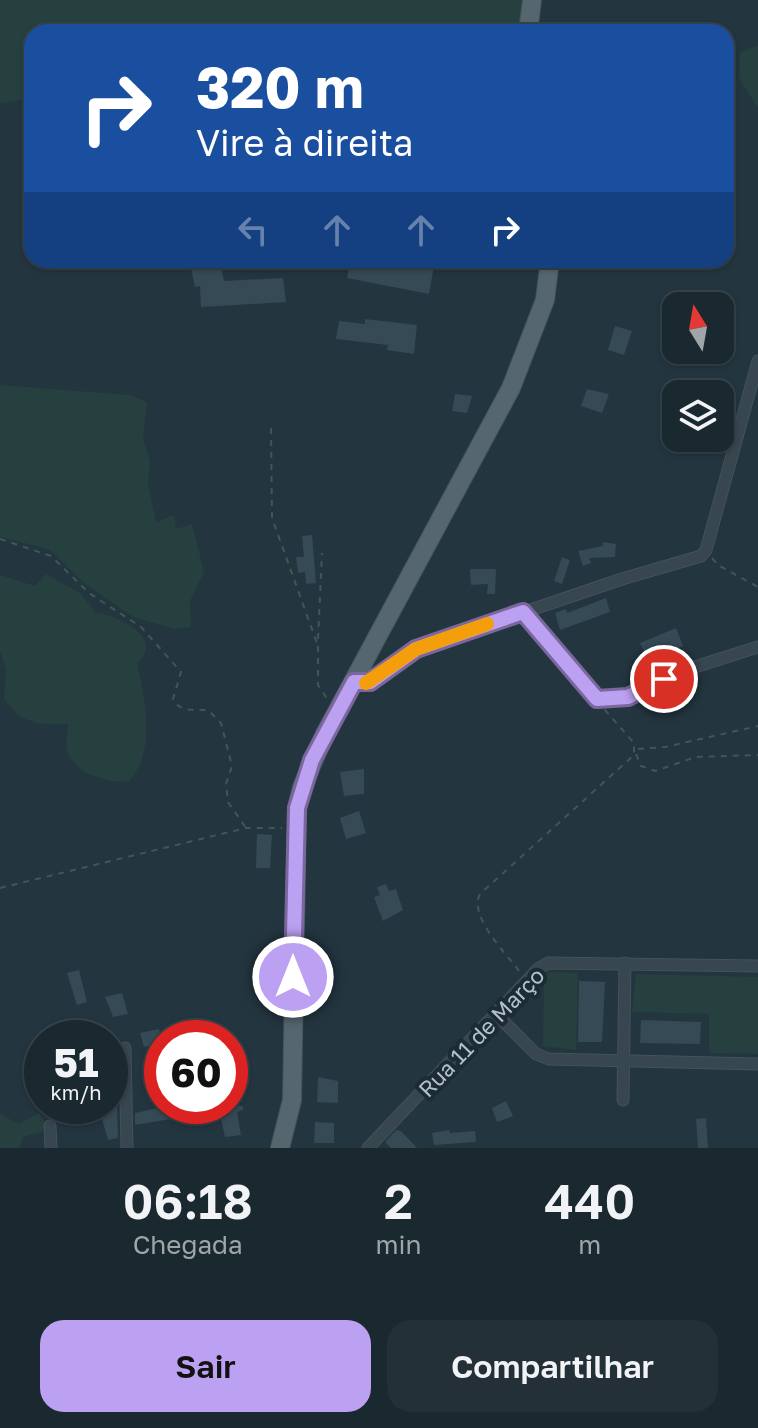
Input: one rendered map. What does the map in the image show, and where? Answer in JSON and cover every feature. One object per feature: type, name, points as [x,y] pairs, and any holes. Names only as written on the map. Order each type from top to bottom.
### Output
[{"type":"main road","points":[[529,24],[532,0]]},
{"type":"main road","points":[[282,1142],[292,1100],[295,829],[302,787],[340,705],[511,388],[545,300],[549,268]]},
{"type":"street","points":[[354,682],[370,682],[416,649],[523,612],[691,561],[706,550],[758,361]]},
{"type":"street","points":[[523,612],[597,699],[628,697],[682,671],[758,647]]},
{"type":"street","name":"Rua 11 de Março","points":[[368,1148],[538,969],[560,961],[758,966]]},
{"type":"street","points":[[623,1100],[625,963]]},
{"type":"street","points":[[496,1014],[536,1054],[549,1059],[758,1064]]},
{"type":"street","points":[[127,1124],[127,1148]]},
{"type":"street","points":[[50,1126],[51,1148]]},
{"type":"path","points":[[271,428],[272,518],[318,646]]},
{"type":"path","points":[[0,539],[46,552],[89,593],[141,627],[174,663],[181,672],[173,699],[176,705],[189,711],[209,711],[221,723],[232,766],[226,784],[228,802],[246,828]]},
{"type":"path","points":[[706,550],[718,565],[758,587]]},
{"type":"path","points":[[322,553],[317,678],[321,693],[340,705]]},
{"type":"path","points":[[597,699],[636,751],[641,766],[655,771],[696,757],[758,755]]},
{"type":"path","points":[[526,982],[479,914],[478,897],[636,751],[758,726]]},
{"type":"path","points":[[0,888],[246,828],[295,829]]},
{"type":"green space","points":[[0,0],[526,0],[522,24],[24,24],[24,100],[0,103]]},
{"type":"green space","points":[[758,45],[758,108],[739,78],[740,53]]},
{"type":"green space","points":[[0,385],[129,395],[147,402],[143,438],[150,462],[148,484],[156,522],[174,515],[176,529],[192,524],[204,572],[190,601],[191,627],[175,629],[133,617],[84,583],[49,549],[0,537]]},
{"type":"green space","points":[[46,574],[80,593],[96,613],[115,618],[135,629],[146,645],[137,663],[145,709],[146,741],[137,770],[128,782],[101,778],[84,771],[71,759],[67,750],[68,724],[48,724],[23,718],[4,698],[6,669],[0,651],[0,575],[35,586]]},
{"type":"green space","points":[[548,972],[578,973],[576,1050],[543,1046],[544,977]]},
{"type":"green space","points":[[636,974],[758,977],[758,1054],[709,1053],[709,1014],[632,1012]]},
{"type":"green space","points":[[0,1114],[19,1124],[24,1121],[24,1124],[46,1124],[42,1132],[23,1137],[20,1148],[0,1148]]},
{"type":"building","points":[[191,268],[221,268],[224,281],[283,278],[286,302],[201,307],[200,286],[195,287]]},
{"type":"building","points":[[349,268],[434,268],[429,294],[347,278]]},
{"type":"building","points":[[365,319],[417,325],[414,354],[387,350],[388,345],[336,339],[339,321],[365,324]]},
{"type":"building","points":[[615,326],[632,331],[624,355],[608,350]]},
{"type":"building","points":[[587,389],[609,394],[602,413],[581,406]]},
{"type":"building","points":[[455,394],[472,396],[467,413],[452,411]]},
{"type":"building","points":[[312,535],[316,583],[306,584],[305,572],[298,573],[296,557],[304,557],[302,536]]},
{"type":"building","points":[[603,542],[616,544],[615,557],[589,558],[591,563],[583,566],[578,551],[603,546]]},
{"type":"building","points":[[562,557],[570,560],[562,584],[554,581]]},
{"type":"building","points":[[470,569],[496,569],[495,594],[487,594],[488,584],[471,585]]},
{"type":"building","points":[[606,598],[610,612],[560,630],[555,613],[566,609],[567,613]]},
{"type":"building","points":[[676,628],[683,646],[648,660],[640,643]]},
{"type":"building","points":[[364,769],[364,794],[344,796],[340,772]]},
{"type":"building","points":[[359,811],[366,833],[346,839],[340,818]]},
{"type":"building","points":[[257,834],[272,835],[270,868],[256,868]]},
{"type":"building","points":[[386,884],[389,891],[396,889],[403,910],[383,921],[374,897],[380,895],[377,887]]},
{"type":"building","points":[[79,970],[87,1002],[77,1005],[67,973]]},
{"type":"building","points":[[579,981],[605,982],[602,1042],[578,1042]]},
{"type":"building","points":[[122,993],[128,1014],[113,1017],[105,997]]},
{"type":"building","points":[[641,1020],[701,1022],[700,1044],[640,1043]]},
{"type":"building","points":[[318,1077],[338,1081],[338,1103],[317,1102]]},
{"type":"building","points":[[506,1101],[513,1116],[497,1122],[492,1108]]},
{"type":"building","points":[[144,1111],[144,1124],[135,1125],[135,1113]]},
{"type":"building","points":[[706,1118],[708,1148],[698,1148],[696,1119]]},
{"type":"building","points":[[315,1122],[334,1123],[334,1143],[314,1143]]},
{"type":"building","points":[[104,1124],[118,1124],[118,1138],[108,1140]]},
{"type":"building","points":[[222,1124],[239,1124],[241,1135],[225,1137]]},
{"type":"building","points":[[396,1130],[401,1131],[417,1148],[391,1148],[385,1142]]},
{"type":"building","points":[[449,1130],[450,1133],[475,1131],[476,1142],[434,1145],[432,1133]]},
{"type":"slow traffic","points":[[366,683],[416,649],[487,624]]},
{"type":"route","points":[[293,977],[293,847],[297,808],[312,760],[354,682],[370,682],[416,649],[523,612],[597,699],[628,697],[664,679]]}]
